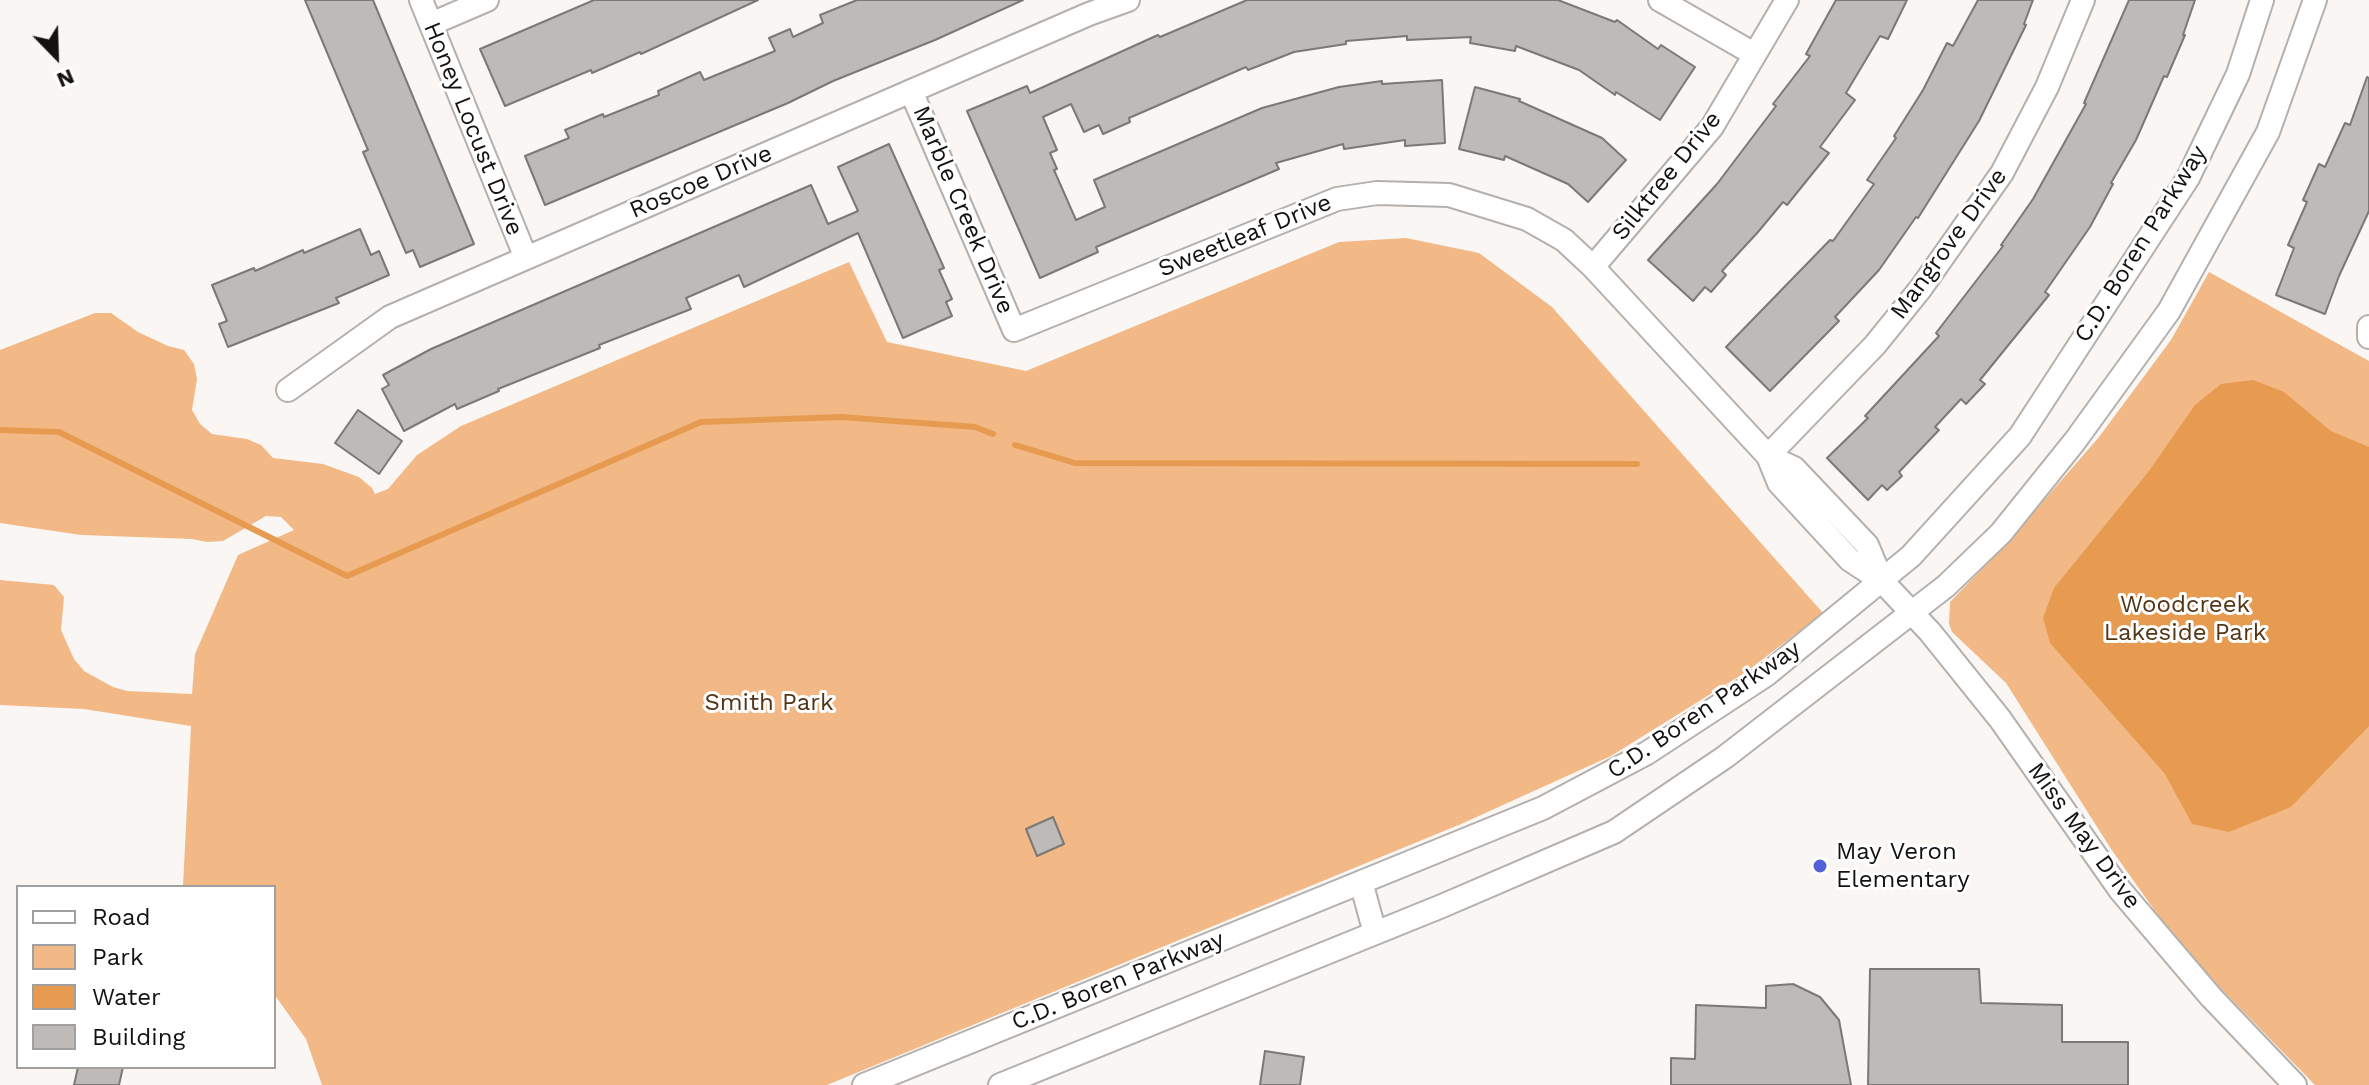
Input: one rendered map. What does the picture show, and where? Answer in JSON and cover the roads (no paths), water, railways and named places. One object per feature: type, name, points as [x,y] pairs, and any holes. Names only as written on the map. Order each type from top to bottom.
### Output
[{"type":"street","name":"Honey Locust Drive","points":[[421,0],[526,258]]},
{"type":"street","points":[[431,24],[487,0]]},
{"type":"street","name":"Roscoe Drive","points":[[288,390],[390,317],[1128,0]]},
{"type":"street","points":[[1660,0],[1754,54]]},
{"type":"street","name":"Silktree Drive","points":[[1593,267],[1712,127],[1787,0]]},
{"type":"street","name":"Mangrove Drive","points":[[1768,456],[1875,345],[1921,288],[1986,196],[2026,132],[2068,41],[2083,0]]},
{"type":"street","name":"C.D. Boren Parkway","points":[[864,1085],[1543,808],[1647,753],[1766,675],[1911,556],[2020,436],[2188,178],[2238,74],[2262,0]]},
{"type":"street","name":"C.D. Boren Parkway","points":[[1000,1085],[1614,832],[1725,757],[1946,586],[2001,533],[2075,441],[2169,311],[2268,132],[2315,0]]},
{"type":"street","name":"Marble Creek Drive","points":[[911,91],[1014,330]]},
{"type":"street","name":"Sweetleaf Drive","points":[[1014,330],[1337,199],[1377,193],[1449,195],[1527,219],[1564,240],[1593,267],[1768,456],[1794,468],[1867,545],[1882,581]]},
{"type":"street","points":[[2369,327],[2369,337]]},
{"type":"street","name":"Miss May Drive","points":[[1882,581],[1913,613],[2000,719],[2120,890],[2211,997],[2295,1085]]},
{"type":"street","points":[[1361,882],[1375,933]]},
{"type":"water","points":[[2253,380],[2284,392],[2331,431],[2369,447],[2369,726],[2291,807],[2229,832],[2192,824],[2165,774],[2050,643],[2043,618],[2054,588],[2149,471],[2195,405],[2221,384]]},
{"type":"waterway","points":[[0,430],[59,432],[347,576],[701,422],[841,417],[975,427],[993,434]]},
{"type":"waterway","points":[[1015,445],[1075,463],[1637,464]]},
{"type":"place","name":"May Veron Elementary","points":[[1820,866]]},
{"type":"park label","name":"Woodcreek Lakeside Park","points":[[2185,619]]},
{"type":"park label","name":"Smith Park","points":[[769,703]]}]
